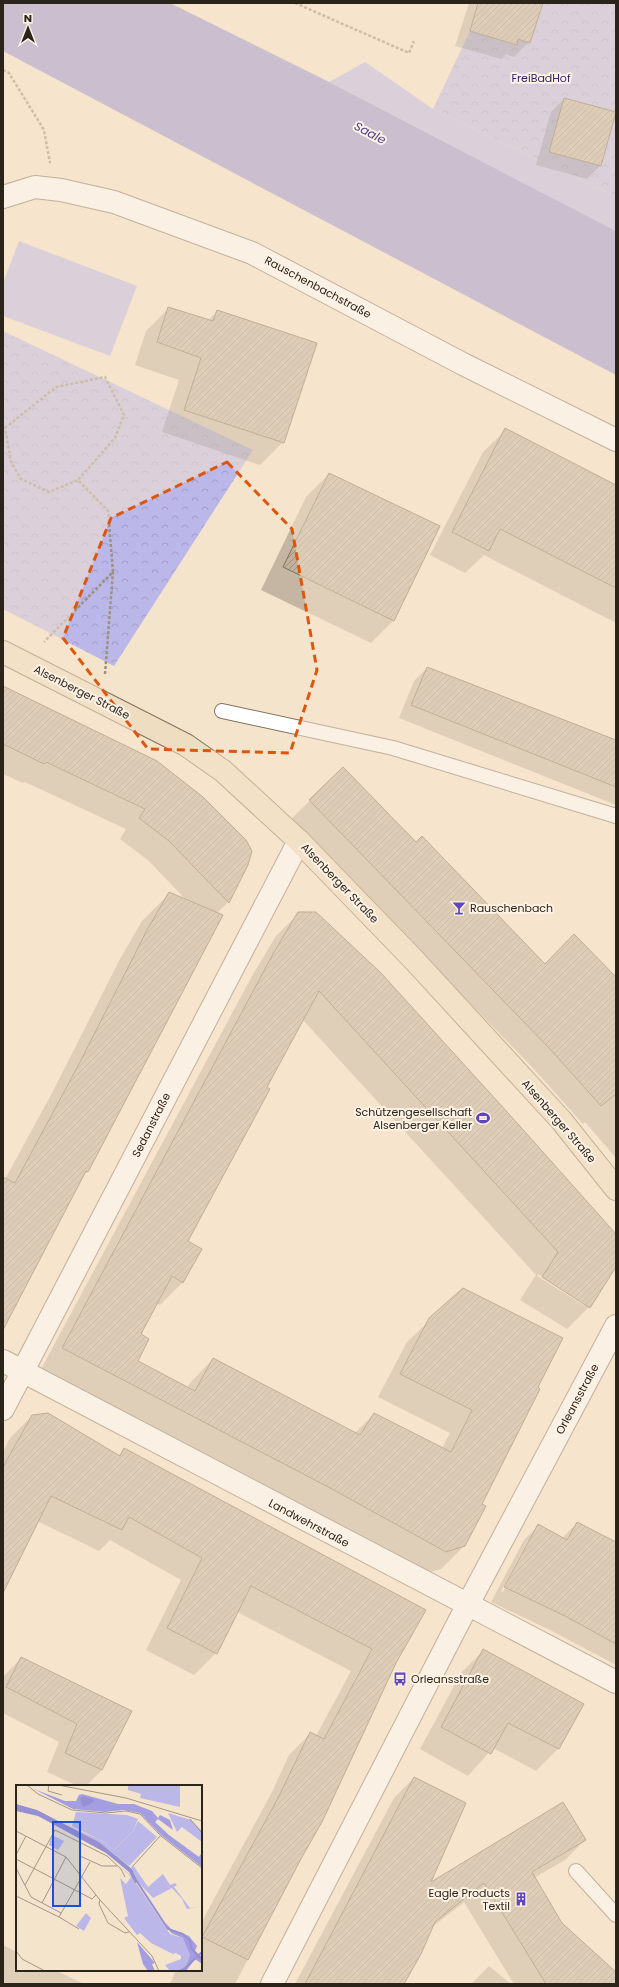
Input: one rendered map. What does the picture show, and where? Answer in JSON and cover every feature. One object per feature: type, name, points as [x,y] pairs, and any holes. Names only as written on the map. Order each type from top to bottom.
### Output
[{"type":"street","name":"Rauschenbachstraße","points":[[3,197],[35,187],[55,189],[114,202],[252,253],[463,364],[616,440]]},
{"type":"street","name":"Alsenberger Straße","points":[[3,652],[186,745],[222,771],[299,841],[415,962],[560,1120],[616,1189]]},
{"type":"street","name":"Sedanstraße","points":[[3,1409],[299,841]]},
{"type":"street","name":"Orleansstraße","points":[[272,1984],[467,1606],[616,1326]]},
{"type":"street","name":"Landwehrstraße","points":[[3,1361],[467,1606],[616,1682]]},
{"type":"lane","points":[[222,711],[393,748],[616,816]]},
{"type":"lane","points":[[576,1871],[616,1916]]},
{"type":"path","points":[[295,3],[409,53],[414,41]]},
{"type":"path","points":[[3,70],[9,73],[44,130],[55,189]]},
{"type":"path","points":[[105,377],[124,415],[115,438],[78,480],[49,492],[21,479],[11,462],[4,428],[56,387],[105,377]]},
{"type":"path","points":[[78,480],[108,511],[113,572],[103,702]]},
{"type":"path","points":[[24,663],[113,572]]},
{"type":"highlighted area","points":[[227,462],[292,529],[317,670],[290,753],[148,749],[63,638],[111,518]]},
{"type":"green space","name":"FreiBadHof","points":[[478,3],[616,3],[616,197],[433,109],[470,31]]},
{"type":"green space","points":[[365,62],[433,109],[616,197],[616,231],[329,82]]},
{"type":"green space","points":[[19,241],[137,286],[110,356],[3,316],[3,283]]},
{"type":"green space","points":[[3,331],[253,450],[114,666],[3,609]]},
{"type":"water","name":"Saale","points":[[3,3],[170,3],[329,82],[616,231],[616,375],[3,51]]},
{"type":"building","points":[[478,3],[543,3],[530,43],[518,39],[517,45],[470,31]]},
{"type":"building","points":[[564,98],[616,112],[601,166],[549,152]]},
{"type":"building","points":[[168,307],[213,321],[217,310],[317,343],[284,443],[184,410],[201,358],[157,342]]},
{"type":"building","points":[[505,428],[616,485],[616,588],[500,529],[489,551],[452,532]]},
{"type":"building","points":[[329,473],[440,526],[394,621],[283,567]]},
{"type":"building","points":[[427,667],[616,740],[616,787],[411,705]]},
{"type":"building","points":[[3,686],[157,761],[203,797],[246,840],[252,851],[248,865],[229,903],[169,841],[139,818],[145,809],[46,762],[44,764],[3,744]]},
{"type":"building","points":[[343,767],[416,842],[422,836],[545,964],[574,934],[616,977],[616,1094],[601,1106],[550,1049],[309,800]]},
{"type":"building","points":[[169,892],[223,915],[3,1330],[3,1177],[15,1183],[79,1064],[147,930]]},
{"type":"building","points":[[298,912],[316,912],[381,973],[518,1124],[616,1234],[616,1267],[590,1308],[542,1277],[558,1252],[319,991],[267,1087],[270,1089],[188,1241],[202,1249],[183,1283],[172,1276],[141,1334],[149,1339],[138,1361],[195,1391],[213,1358],[360,1435],[374,1413],[451,1452],[472,1410],[400,1374],[429,1318],[463,1288],[563,1338],[538,1387],[540,1389],[482,1504],[486,1506],[465,1546],[446,1552],[332,1489],[62,1348],[274,952]]},
{"type":"building","points":[[48,1413],[120,1456],[124,1448],[426,1610],[396,1663],[322,1822],[248,1960],[202,1937],[277,1800],[310,1732],[324,1739],[372,1649],[251,1586],[217,1654],[167,1628],[202,1558],[129,1517],[122,1530],[51,1496],[3,1593],[3,1467],[32,1415]]},
{"type":"building","points":[[577,1522],[616,1542],[616,1644],[565,1616],[504,1587],[538,1524],[567,1540]]},
{"type":"building","points":[[483,1649],[584,1704],[559,1749],[508,1723],[491,1754],[441,1727]]},
{"type":"building","points":[[21,1657],[132,1711],[102,1770],[65,1753],[77,1724],[6,1687]]},
{"type":"building","points":[[414,1777],[466,1803],[431,1882],[563,1802],[586,1840],[532,1872],[562,1923],[616,1972],[616,1984],[546,1984],[484,1883],[435,1922],[421,1954],[404,1984],[305,1984]]},
{"type":"place","name":"Rauschenbach","points":[[459,908]]},
{"type":"place","name":"Schützengesellschaft Alsenberger Keller","points":[[483,1118]]},
{"type":"place","name":"Orleansstraße","points":[[400,1679]]},
{"type":"place","name":"Eagle Products Textil","points":[[521,1899]]}]
